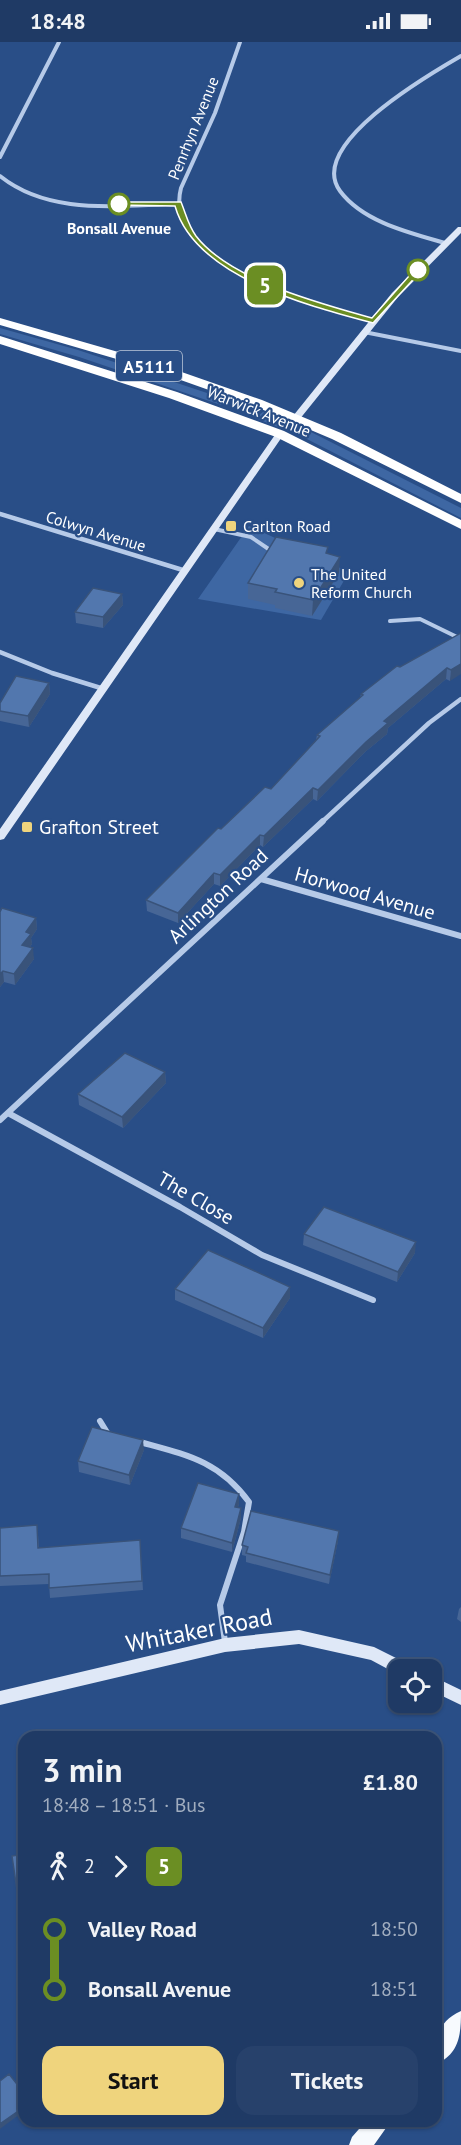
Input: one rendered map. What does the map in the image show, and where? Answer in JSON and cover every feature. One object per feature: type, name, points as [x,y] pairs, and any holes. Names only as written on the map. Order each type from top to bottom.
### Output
[{"type":"highway","name":"Warwick Avenue","points":[[0,321],[131,360],[296,418],[461,499]]},
{"type":"highway","name":"Warwick Avenue","points":[[0,340],[173,395],[280,434],[461,525]]},
{"type":"main road","points":[[442,2046],[461,2022]]},
{"type":"main road","points":[[360,2145],[375,2127]]},
{"type":"street","points":[[1,154],[59,42]]},
{"type":"street","name":"Penrhyn Avenue","points":[[240,42],[209,127],[181,189],[178,204],[183,221],[210,254],[234,270],[303,300],[373,321]]},
{"type":"street","points":[[445,243],[399,227],[365,211],[339,189],[335,169],[341,150],[360,130],[431,73],[461,56]]},
{"type":"street","points":[[0,176],[9,185],[24,193],[59,202],[178,204]]},
{"type":"street","points":[[296,418],[395,295],[461,229]]},
{"type":"street","points":[[364,332],[461,351]]},
{"type":"street","points":[[0,837],[280,434]]},
{"type":"street","name":"Colwyn Avenue","points":[[0,514],[186,571]]},
{"type":"street","points":[[0,652],[52,673],[104,690]]},
{"type":"street","name":"Arlington Road","points":[[0,1120],[429,723],[461,699]]},
{"type":"street","name":"Horwood Avenue","points":[[261,879],[461,936]]},
{"type":"street","name":"The Close","points":[[8,1113],[262,1255],[373,1300]]},
{"type":"street","name":"Whitaker Road","points":[[0,1698],[225,1645],[299,1637],[374,1654],[388,1661]]},
{"type":"street","points":[[442,1688],[461,1698]]},
{"type":"lane","points":[[214,529],[251,537],[270,550]]},
{"type":"lane","points":[[390,621],[419,617],[461,639]]},
{"type":"lane","points":[[100,1421],[108,1434],[120,1437]]},
{"type":"lane","points":[[131,1440],[210,1462],[239,1486],[249,1502],[244,1532],[220,1605],[225,1645]]},
{"type":"shaded area","points":[[0,328],[78,350],[228,400],[221,405],[79,357],[0,334]]},
{"type":"shaded area","points":[[263,412],[311,432],[461,508],[461,518],[303,437],[255,418]]},
{"type":"shaded area","points":[[249,526],[349,572],[321,620],[198,599]]},
{"type":"building","points":[[276,537],[328,547],[326,553],[340,557],[313,600],[275,592],[277,589],[248,583]]},
{"type":"building","points":[[93,588],[122,594],[103,617],[75,612]]},
{"type":"building","points":[[461,633],[461,664],[451,670],[447,668],[384,721],[388,723],[318,790],[313,788],[264,836],[260,835],[220,875],[214,873],[178,913],[146,900],[218,828],[221,829],[265,787],[271,789],[320,736],[317,735],[363,695],[361,694],[397,666],[400,667]]},
{"type":"building","points":[[16,676],[49,683],[28,716],[0,711],[0,703]]},
{"type":"building","points":[[2,908],[36,918],[26,932],[31,934],[22,945],[33,948],[14,974],[3,971],[0,974],[0,912]]},
{"type":"building","points":[[125,1053],[165,1072],[122,1117],[78,1094]]},
{"type":"building","points":[[324,1207],[416,1242],[398,1272],[304,1234]]},
{"type":"building","points":[[208,1250],[290,1287],[263,1328],[175,1289]]},
{"type":"building","points":[[92,1427],[143,1440],[129,1475],[78,1461]]},
{"type":"building","points":[[198,1483],[239,1494],[235,1507],[241,1508],[232,1543],[181,1528]]},
{"type":"building","points":[[251,1511],[339,1531],[330,1575],[246,1553],[248,1547],[242,1545]]},
{"type":"building","points":[[37,1525],[38,1548],[140,1540],[142,1581],[49,1588],[49,1574],[0,1576],[0,1528]]},
{"type":"building","points":[[18,1855],[18,1897],[12,1856]]},
{"type":"building","points":[[9,2074],[18,2085],[18,2111],[0,2124],[0,2081]]},
{"type":"bus line","name":"5","points":[[119,204],[178,204],[183,221],[195,238],[210,254],[234,270],[281,292],[347,315],[373,321],[418,270]]},
{"type":"place","name":"Bonsall Avenue","points":[[119,204]]},
{"type":"place","name":"Carlton Road","points":[[231,526]]},
{"type":"place","name":"The United Reform Church","points":[[299,583]]},
{"type":"place","name":"Grafton Street","points":[[27,827]]}]
